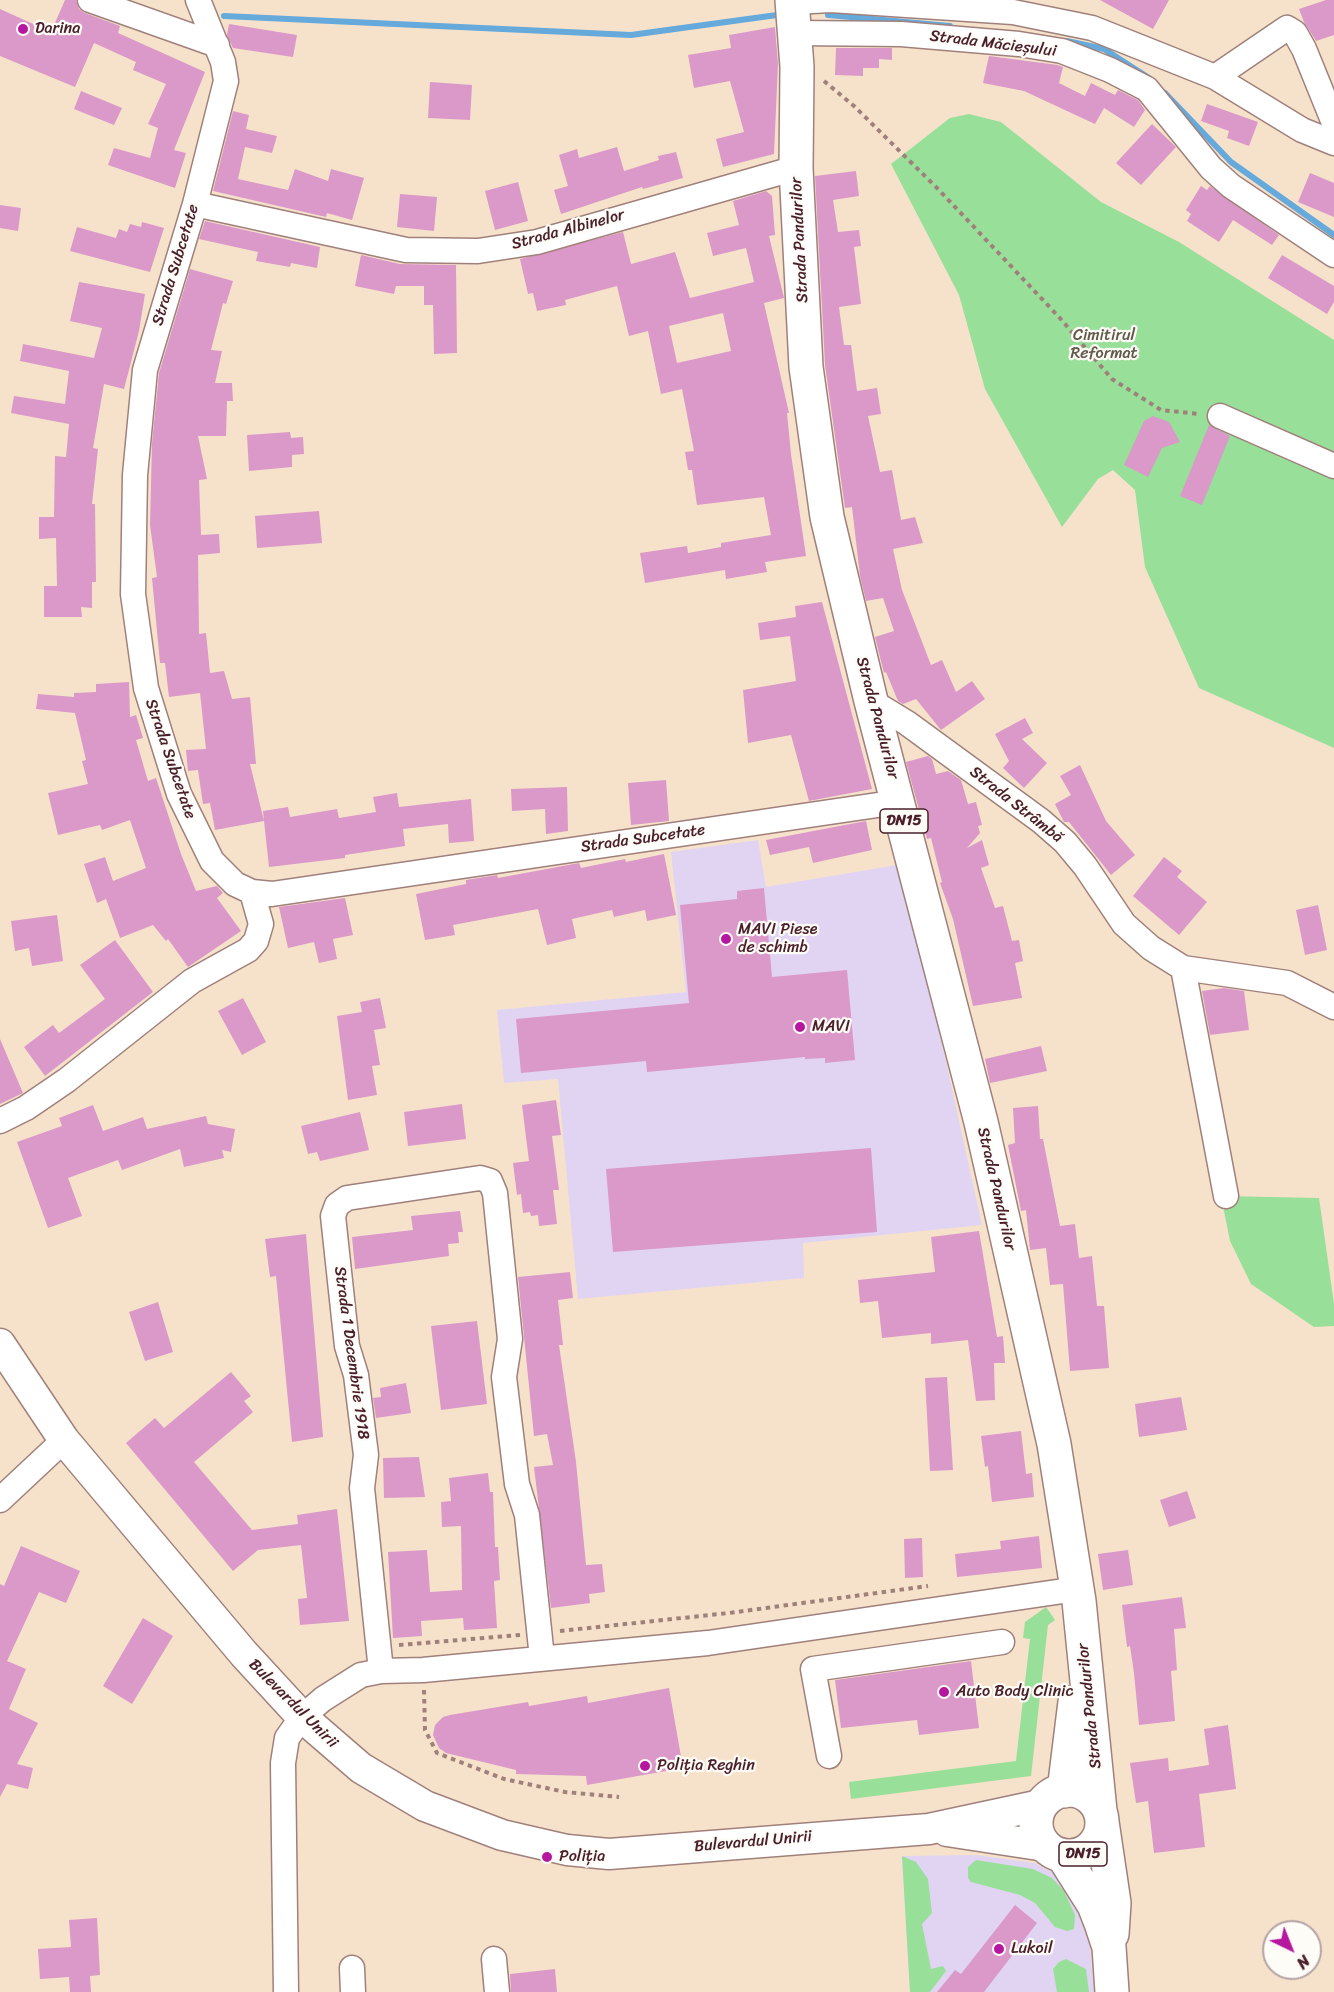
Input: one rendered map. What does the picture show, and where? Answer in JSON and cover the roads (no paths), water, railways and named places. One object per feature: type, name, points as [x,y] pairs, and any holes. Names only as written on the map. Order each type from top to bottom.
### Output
[{"type":"highway","name":"Strada Pandurilor","points":[[793,12],[796,168],[806,367],[827,517],[871,701],[981,1122],[1061,1482],[1078,1595],[1101,1816],[1114,1903],[1109,1947],[1112,1992]]},
{"type":"highway","name":"Strada Pandurilor","points":[[1053,1798],[1075,1712],[1078,1595]]},
{"type":"highway","points":[[1053,1798],[1086,1795],[1101,1816]]},
{"type":"highway","name":"DN15","points":[[1053,1798],[1036,1826],[1054,1851],[1083,1854],[1097,1841],[1101,1816]]},
{"type":"highway","name":"Strada Pandurilor","points":[[1054,1851],[1094,1905],[1109,1947]]},
{"type":"main road","name":"Bulevardul Unirii","points":[[0,1344],[64,1440],[244,1654],[302,1717],[361,1768],[425,1806],[502,1835],[567,1850],[609,1854],[929,1828],[1053,1798]]},
{"type":"main road","name":"Bulevardul Unirii","points":[[929,1828],[1054,1851]]},
{"type":"street","points":[[90,0],[124,6],[217,45]]},
{"type":"street","name":"Strada Subcetate","points":[[198,0],[223,62],[226,81],[195,204],[145,370],[135,475],[133,594],[146,688],[179,794],[195,831],[212,861],[235,884],[252,892],[272,894],[898,802]]},
{"type":"street","name":"Strada Măcieșului","points":[[793,12],[831,0],[1013,12],[1092,28],[1215,77],[1302,130],[1334,143]]},
{"type":"street","name":"Strada Măcieșului","points":[[793,12],[901,34],[1019,44],[1062,51],[1110,70],[1147,89],[1211,168],[1231,186],[1334,255]]},
{"type":"street","points":[[1215,77],[1287,28],[1295,33],[1304,49],[1334,123]]},
{"type":"street","name":"Strada Albinelor","points":[[195,204],[406,250],[478,251],[537,242],[796,168]]},
{"type":"street","points":[[1220,416],[1334,466]]},
{"type":"street","name":"Strada Strâmbă","points":[[871,701],[907,723],[1041,821],[1065,842],[1085,866],[1124,924],[1152,948],[1183,968],[1287,983],[1334,1007]]},
{"type":"street","points":[[0,1121],[26,1108],[67,1080],[192,981],[248,950],[256,941],[261,924],[252,892]]},
{"type":"street","points":[[1183,968],[1226,1196]]},
{"type":"street","name":"Strada 1 Decembrie 1918","points":[[381,1671],[362,1488],[366,1455],[356,1375],[347,1346],[333,1216],[337,1205],[347,1198],[480,1179],[490,1181],[495,1193],[510,1339],[504,1377],[518,1484],[527,1515],[542,1658]]},
{"type":"street","points":[[0,1500],[64,1440]]},
{"type":"street","points":[[286,1992],[282,1763],[287,1738],[302,1717],[340,1686],[361,1675],[381,1671],[423,1670],[708,1643],[1078,1595]]},
{"type":"street","points":[[829,1756],[813,1669],[1002,1642]]},
{"type":"street","points":[[494,1959],[497,1992]]},
{"type":"waterway","points":[[224,16],[631,35],[777,15]]},
{"type":"waterway","points":[[828,15],[950,26]]},
{"type":"waterway","points":[[1067,41],[1104,49],[1149,78]]},
{"type":"waterway","points":[[1165,93],[1231,162],[1334,235]]},
{"type":"place","name":"Darina","points":[[23,29]]},
{"type":"place","name":"MAVI Piese de schimb","points":[[726,939]]},
{"type":"place","name":"MAVI","points":[[800,1027]]},
{"type":"place","name":"Auto Body Clinic","points":[[944,1692]]},
{"type":"place","name":"Poliția Reghin","points":[[645,1766]]},
{"type":"place","name":"Poliția","points":[[547,1857]]},
{"type":"place","name":"Lukoil","points":[[999,1949]]},
{"type":"park label","name":"Cimitirul Reformat","points":[[1104,345]]}]
